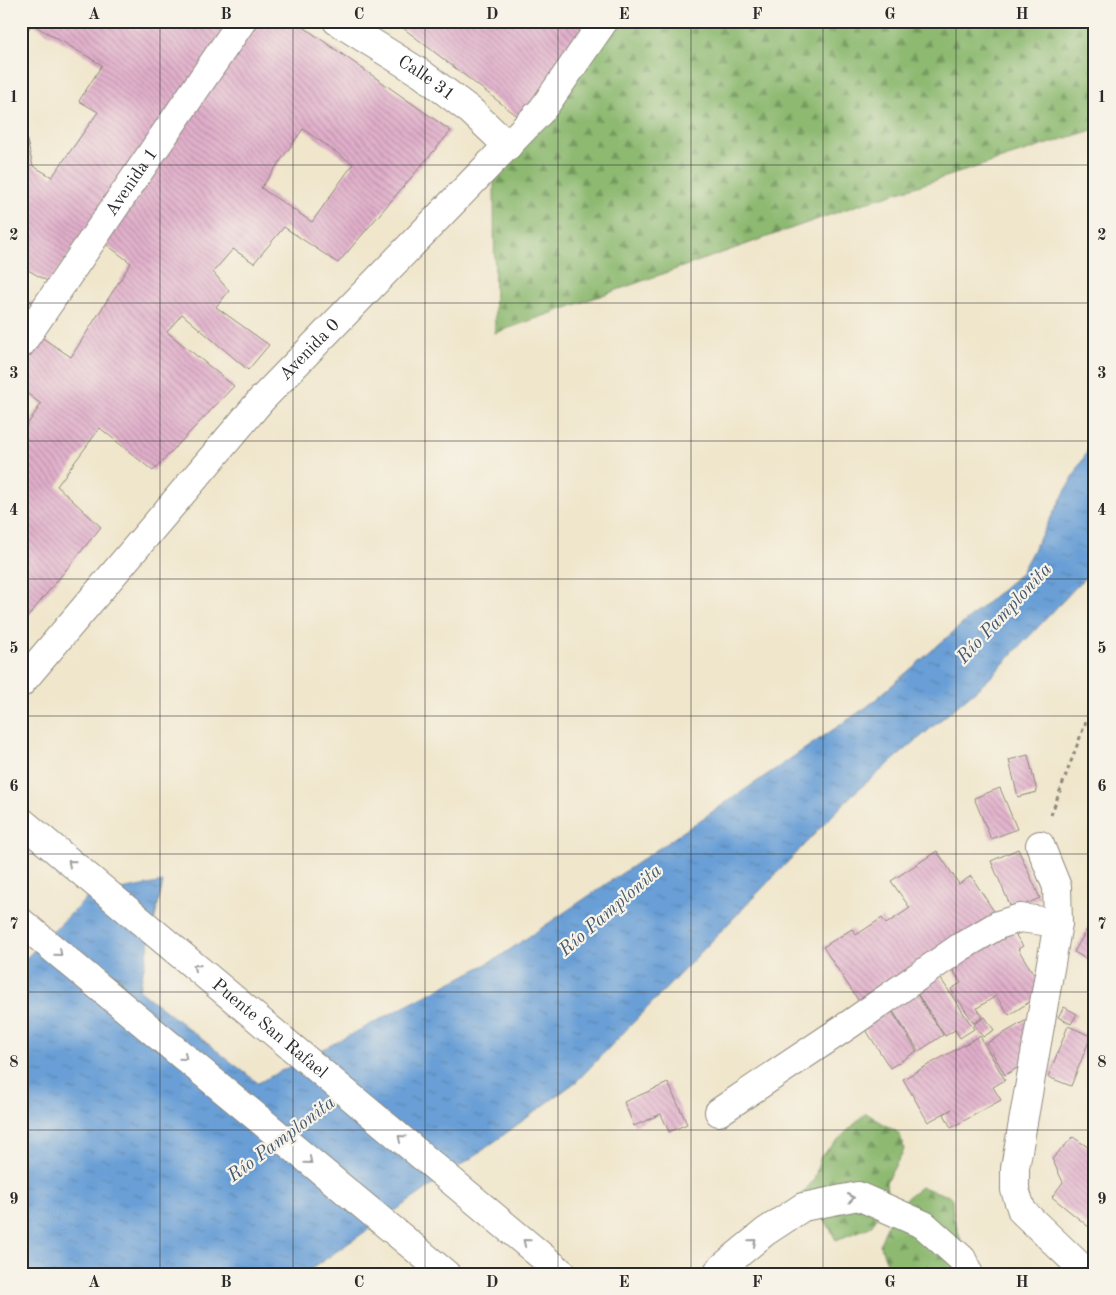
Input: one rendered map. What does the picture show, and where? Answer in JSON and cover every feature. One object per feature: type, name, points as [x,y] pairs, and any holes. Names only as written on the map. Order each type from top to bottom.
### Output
[{"type":"street","name":"Avenida 1","points":[[21,344],[242,21]]},
{"type":"street","name":"Calle 31","points":[[337,21],[428,78],[471,111],[508,146]]},
{"type":"street","name":"Avenida 0","points":[[21,682],[262,399],[542,110],[604,21]]},
{"type":"street","name":"Puente San Rafael","points":[[21,821],[563,1274]]},
{"type":"street","points":[[1040,845],[1057,887],[1058,923],[1015,1168],[1015,1190],[1022,1211],[1088,1274]]},
{"type":"street","points":[[719,1112],[959,948],[998,925],[1020,918],[1058,923]]},
{"type":"street","points":[[21,922],[446,1274]]},
{"type":"street","points":[[716,1274],[765,1232],[803,1207],[858,1196],[924,1224],[965,1266]]},
{"type":"path","points":[[1040,845],[1091,708],[1095,705]]},
{"type":"green space","points":[[615,21],[1095,21],[1095,129],[855,206],[495,333],[494,178]]},
{"type":"green space","points":[[866,1113],[900,1134],[904,1150],[886,1182],[888,1203],[870,1227],[836,1240],[822,1214],[799,1197],[814,1180],[821,1156]]},
{"type":"green space","points":[[921,1187],[952,1197],[953,1216],[961,1240],[957,1274],[891,1274],[880,1244],[894,1208]]},
{"type":"water","name":"Río Pamplonita","points":[[1095,437],[1095,567],[988,680],[853,794],[577,1081],[483,1150],[304,1274],[21,1274],[21,963],[89,896],[163,882],[139,990],[258,1083],[496,959],[868,706],[1020,574]]},
{"type":"building","points":[[21,21],[233,21],[49,282],[21,266],[21,116],[33,166],[52,177],[98,112],[79,101],[102,65],[32,24],[21,40]]},
{"type":"building","points":[[247,21],[295,21],[451,131],[338,263],[284,227],[254,263],[233,249],[213,272],[229,291],[216,307],[269,345],[248,370],[182,314],[167,332],[234,386],[153,471],[100,428],[57,486],[101,527],[21,625],[21,434],[41,404],[21,389],[21,355],[35,333],[71,357],[131,263],[99,239]],"holes":[[[303,129],[353,164],[312,222],[261,188]]]},
{"type":"building","points":[[394,21],[595,21],[524,121]]},
{"type":"building","points":[[21,297],[33,303],[21,321]]},
{"type":"building","points":[[1028,755],[1037,792],[1018,797],[1009,760]]},
{"type":"building","points":[[1000,788],[1017,829],[991,839],[974,798]]},
{"type":"building","points":[[1018,849],[1040,898],[1012,910],[991,861]]},
{"type":"building","points":[[937,851],[959,884],[971,876],[999,919],[864,1009],[823,947],[852,929],[856,935],[882,918],[886,924],[910,908],[891,881]]},
{"type":"building","points":[[1095,915],[1095,964],[1074,952]]},
{"type":"building","points":[[1010,927],[1023,946],[1018,949],[1045,992],[1009,1015],[996,996],[977,1008],[983,1017],[974,1023],[951,989],[961,983],[946,960]]},
{"type":"building","points":[[935,970],[974,1029],[960,1038],[955,1030],[945,1036],[911,984]]},
{"type":"building","points":[[911,985],[943,1035],[919,1051],[886,1001]]},
{"type":"building","points":[[888,1005],[917,1051],[890,1068],[861,1022]]},
{"type":"building","points":[[1064,1007],[1077,1014],[1071,1024],[1058,1017]]},
{"type":"building","points":[[1042,1011],[1029,1061],[1005,1075],[987,1043]]},
{"type":"building","points":[[985,1017],[994,1030],[983,1037],[974,1024]]},
{"type":"building","points":[[1068,1026],[1091,1036],[1071,1086],[1048,1077]]},
{"type":"building","points":[[980,1036],[1005,1080],[993,1087],[1001,1100],[951,1128],[944,1114],[952,1109],[928,1122],[903,1079]]},
{"type":"building","points":[[668,1083],[687,1124],[669,1132],[661,1114],[634,1126],[624,1102]]},
{"type":"building","points":[[1073,1137],[1095,1152],[1095,1232],[1052,1197],[1063,1182],[1052,1159]]}]
